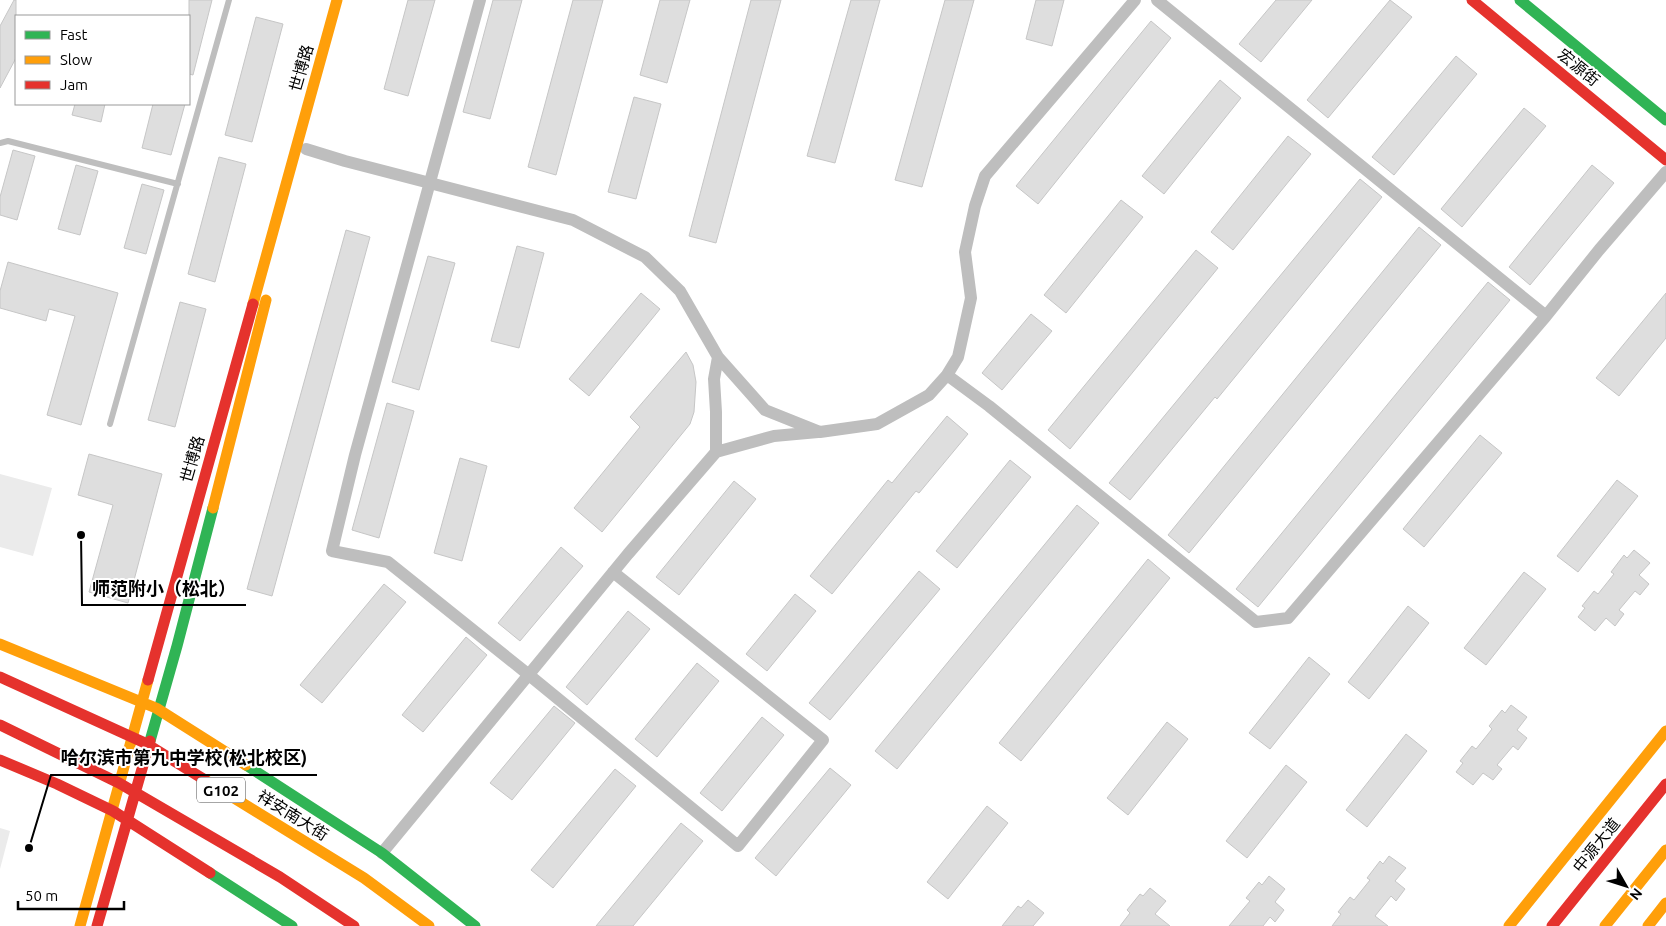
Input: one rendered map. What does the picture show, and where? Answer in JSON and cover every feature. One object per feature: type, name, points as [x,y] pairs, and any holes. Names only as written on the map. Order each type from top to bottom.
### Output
[{"type":"main road","name":"世博路","points":[[80,926],[336,0]]},
{"type":"main road","name":"世博路","points":[[273,273],[348,0]]},
{"type":"main road","name":"宏源街","points":[[1472,0],[1490,10],[1666,160]]},
{"type":"main road","name":"宏源街","points":[[1520,0],[1666,120]]},
{"type":"main road","name":"世博路","points":[[97,926],[159,710],[268,292]]},
{"type":"main road","points":[[0,644],[159,710],[382,853],[475,926]]},
{"type":"main road","name":"祥安南大街","points":[[0,677],[148,745],[364,878],[428,926]]},
{"type":"main road","name":"G102","points":[[0,726],[136,792],[280,877],[354,926]]},
{"type":"main road","points":[[1509,926],[1666,731]]},
{"type":"main road","points":[[0,760],[57,784],[112,811],[292,926]]},
{"type":"main road","name":"中源大道","points":[[1552,926],[1666,784]]},
{"type":"main road","points":[[1605,926],[1666,850]]},
{"type":"main road","points":[[1648,926],[1666,903]]},
{"type":"street","points":[[480,0],[355,455],[332,551],[388,562],[738,846],[823,740],[613,572]]},
{"type":"street","points":[[382,853],[613,572],[716,452],[774,436],[877,424],[929,395],[947,375],[958,357],[971,298],[964,252],[975,206],[985,176],[1135,0]]},
{"type":"street","points":[[1158,0],[1546,316]]},
{"type":"street","points":[[306,149],[430,184],[573,220],[645,257],[680,291],[718,357],[765,410],[820,432]]},
{"type":"street","points":[[947,375],[989,406],[1256,622],[1288,618],[1546,316],[1599,250],[1666,172]]},
{"type":"street","points":[[716,452],[714,379],[718,357]]},
{"type":"lane","points":[[110,424],[229,0]]},
{"type":"lane","points":[[0,143],[8,141],[178,184]]},
{"type":"shaded area","points":[[0,474],[52,488],[33,556],[0,547]]},
{"type":"shaded area","points":[[0,828],[10,831],[0,869]]},
{"type":"building","points":[[14,0],[16,0],[15,60],[0,88],[0,26]]},
{"type":"building","points":[[189,0],[212,0],[193,75],[190,74]]},
{"type":"building","points":[[408,0],[435,0],[408,96],[384,89]]},
{"type":"building","points":[[493,0],[522,0],[490,119],[463,112]]},
{"type":"building","points":[[573,0],[603,0],[556,175],[528,167]]},
{"type":"building","points":[[660,0],[690,0],[667,83],[640,75]]},
{"type":"building","points":[[751,0],[781,0],[716,243],[689,236]]},
{"type":"building","points":[[851,0],[880,0],[835,163],[807,156]]},
{"type":"building","points":[[945,0],[974,0],[922,187],[895,180]]},
{"type":"building","points":[[1036,0],[1064,0],[1052,46],[1026,39]]},
{"type":"building","points":[[1276,0],[1312,0],[1261,62],[1239,44]]},
{"type":"building","points":[[1390,0],[1412,17],[1328,118],[1307,100]]},
{"type":"building","points":[[256,17],[283,24],[252,142],[225,135]]},
{"type":"building","points":[[1151,21],[1171,38],[1038,204],[1016,186]]},
{"type":"building","points":[[1456,56],[1477,74],[1394,175],[1372,157]]},
{"type":"building","points":[[1220,80],[1241,98],[1164,194],[1142,176]]},
{"type":"building","points":[[634,97],[661,104],[636,199],[608,192]]},
{"type":"building","points":[[75,105],[105,105],[101,122],[72,115]]},
{"type":"building","points":[[153,105],[185,105],[171,155],[142,148]]},
{"type":"building","points":[[1524,108],[1546,126],[1462,227],[1441,209]]},
{"type":"building","points":[[1288,136],[1311,154],[1233,250],[1211,232]]},
{"type":"building","points":[[13,150],[35,156],[17,220],[0,215],[0,197]]},
{"type":"building","points":[[219,157],[246,164],[215,282],[188,274]]},
{"type":"building","points":[[76,165],[98,171],[80,235],[58,229]]},
{"type":"building","points":[[1592,165],[1614,183],[1530,285],[1509,267]]},
{"type":"building","points":[[1360,179],[1382,197],[1217,399],[1215,397],[1130,500],[1109,483]]},
{"type":"building","points":[[142,184],[164,190],[146,254],[124,248]]},
{"type":"building","points":[[1121,200],[1143,217],[1066,313],[1044,295]]},
{"type":"building","points":[[1419,227],[1441,245],[1189,553],[1168,535]]},
{"type":"building","points":[[346,230],[370,237],[272,596],[247,589]]},
{"type":"building","points":[[517,246],[544,253],[519,348],[491,341]]},
{"type":"building","points":[[1196,250],[1218,268],[1070,449],[1048,430]]},
{"type":"building","points":[[428,256],[455,263],[419,390],[392,382]]},
{"type":"building","points":[[8,262],[118,293],[81,425],[47,415],[75,316],[49,309],[46,321],[0,308],[0,291]]},
{"type":"building","points":[[1488,282],[1510,300],[1258,607],[1236,589]]},
{"type":"building","points":[[641,293],[660,309],[589,396],[569,379]]},
{"type":"building","points":[[1666,293],[1666,338],[1619,396],[1596,378]]},
{"type":"building","points":[[180,302],[206,309],[175,427],[148,420]]},
{"type":"building","points":[[1031,314],[1052,331],[1002,390],[982,373]]},
{"type":"building","points":[[686,352],[693,365],[696,382],[694,412],[690,424],[602,532],[574,508],[640,427],[630,417]]},
{"type":"building","points":[[387,403],[414,411],[379,538],[352,530]]},
{"type":"building","points":[[947,416],[968,434],[919,493],[916,491],[832,594],[810,576],[888,480],[892,483]]},
{"type":"building","points":[[1480,435],[1502,453],[1424,547],[1403,529]]},
{"type":"building","points":[[89,454],[162,474],[128,603],[89,592],[113,505],[78,495]]},
{"type":"building","points":[[460,458],[487,466],[462,561],[434,553]]},
{"type":"building","points":[[1010,460],[1031,477],[957,568],[936,551]]},
{"type":"building","points":[[1617,480],[1638,496],[1578,572],[1557,556]]},
{"type":"building","points":[[734,481],[756,499],[679,595],[656,577]]},
{"type":"building","points":[[1077,505],[1099,523],[897,769],[875,751]]},
{"type":"building","points":[[561,547],[583,566],[520,641],[498,623]]},
{"type":"building","points":[[1634,550],[1650,563],[1639,575],[1649,584],[1640,595],[1635,591],[1619,610],[1624,614],[1615,626],[1606,618],[1595,631],[1578,617],[1585,608],[1582,606],[1594,591],[1598,594],[1614,574],[1611,572],[1624,555],[1627,558]]},
{"type":"building","points":[[1148,559],[1170,578],[1021,761],[999,743]]},
{"type":"building","points":[[919,571],[940,589],[830,720],[809,703]]},
{"type":"building","points":[[1524,572],[1546,589],[1486,665],[1464,648]]},
{"type":"building","points":[[384,584],[406,602],[322,703],[300,685]]},
{"type":"building","points":[[795,594],[816,611],[767,671],[746,654]]},
{"type":"building","points":[[1408,606],[1429,623],[1369,699],[1348,682]]},
{"type":"building","points":[[628,611],[650,629],[587,705],[566,687]]},
{"type":"building","points":[[466,637],[487,655],[423,732],[402,715]]},
{"type":"building","points":[[1309,657],[1330,674],[1270,749],[1249,733]]},
{"type":"building","points":[[697,663],[719,681],[657,757],[635,739]]},
{"type":"building","points":[[1511,705],[1527,717],[1517,730],[1527,738],[1518,750],[1513,746],[1497,765],[1502,769],[1493,780],[1483,773],[1473,785],[1456,772],[1463,763],[1460,761],[1472,746],[1476,749],[1492,729],[1489,726],[1502,710],[1505,713]]},
{"type":"building","points":[[554,706],[575,723],[512,800],[490,783]]},
{"type":"building","points":[[762,717],[784,735],[722,811],[700,793]]},
{"type":"building","points":[[1167,722],[1188,739],[1128,815],[1107,798]]},
{"type":"building","points":[[1406,734],[1427,751],[1367,827],[1346,810]]},
{"type":"building","points":[[1286,765],[1307,782],[1247,858],[1226,841]]},
{"type":"building","points":[[830,768],[851,785],[776,876],[755,858]]},
{"type":"building","points":[[615,769],[636,786],[553,888],[531,870]]},
{"type":"building","points":[[987,806],[1008,823],[948,899],[927,882]]},
{"type":"building","points":[[681,823],[703,841],[633,926],[596,926]]},
{"type":"building","points":[[1389,856],[1406,868],[1395,881],[1405,889],[1396,901],[1391,896],[1375,916],[1388,926],[1332,926],[1341,914],[1338,912],[1350,897],[1354,900],[1370,880],[1367,878],[1380,861],[1383,864]]},
{"type":"building","points":[[1269,876],[1285,889],[1275,902],[1284,910],[1275,922],[1270,917],[1263,926],[1229,926],[1250,901],[1246,898],[1259,882],[1262,885]]},
{"type":"building","points":[[1150,888],[1166,901],[1155,914],[1170,926],[1120,926],[1130,913],[1127,910],[1140,894],[1143,896]]},
{"type":"building","points":[[1028,900],[1044,913],[1033,926],[1002,926],[1018,906],[1021,908]]},
{"type":"traffic: fast","points":[[1520,0],[1666,120]]},
{"type":"traffic: fast","points":[[150,741],[213,508]]},
{"type":"traffic: fast","points":[[246,765],[382,853],[475,926]]},
{"type":"traffic: fast","points":[[210,873],[292,926]]},
{"type":"traffic: slow","points":[[253,304],[337,0]]},
{"type":"traffic: slow","points":[[213,508],[266,300]]},
{"type":"traffic: slow","points":[[0,644],[156,708],[246,765]]},
{"type":"traffic: slow","points":[[80,926],[148,680]]},
{"type":"traffic: slow","points":[[1509,926],[1666,731]]},
{"type":"traffic: slow","points":[[205,780],[364,878],[429,926]]},
{"type":"traffic: slow","points":[[1605,926],[1666,850]]},
{"type":"traffic: slow","points":[[1648,926],[1666,903]]},
{"type":"traffic: jam","points":[[1472,0],[1666,160]]},
{"type":"traffic: jam","points":[[148,680],[253,304]]},
{"type":"traffic: jam","points":[[0,677],[145,743],[205,780]]},
{"type":"traffic: jam","points":[[0,725],[119,783],[280,877],[354,926]]},
{"type":"traffic: jam","points":[[97,926],[150,741]]},
{"type":"traffic: jam","points":[[0,760],[57,784],[113,811],[210,873]]},
{"type":"traffic: jam","points":[[1552,926],[1666,784]]},
{"type":"place","name":"师范附小（松北）","points":[[81,535]]},
{"type":"place","name":"哈尔滨市第九中学校(松北校区)","points":[[29,848]]}]
